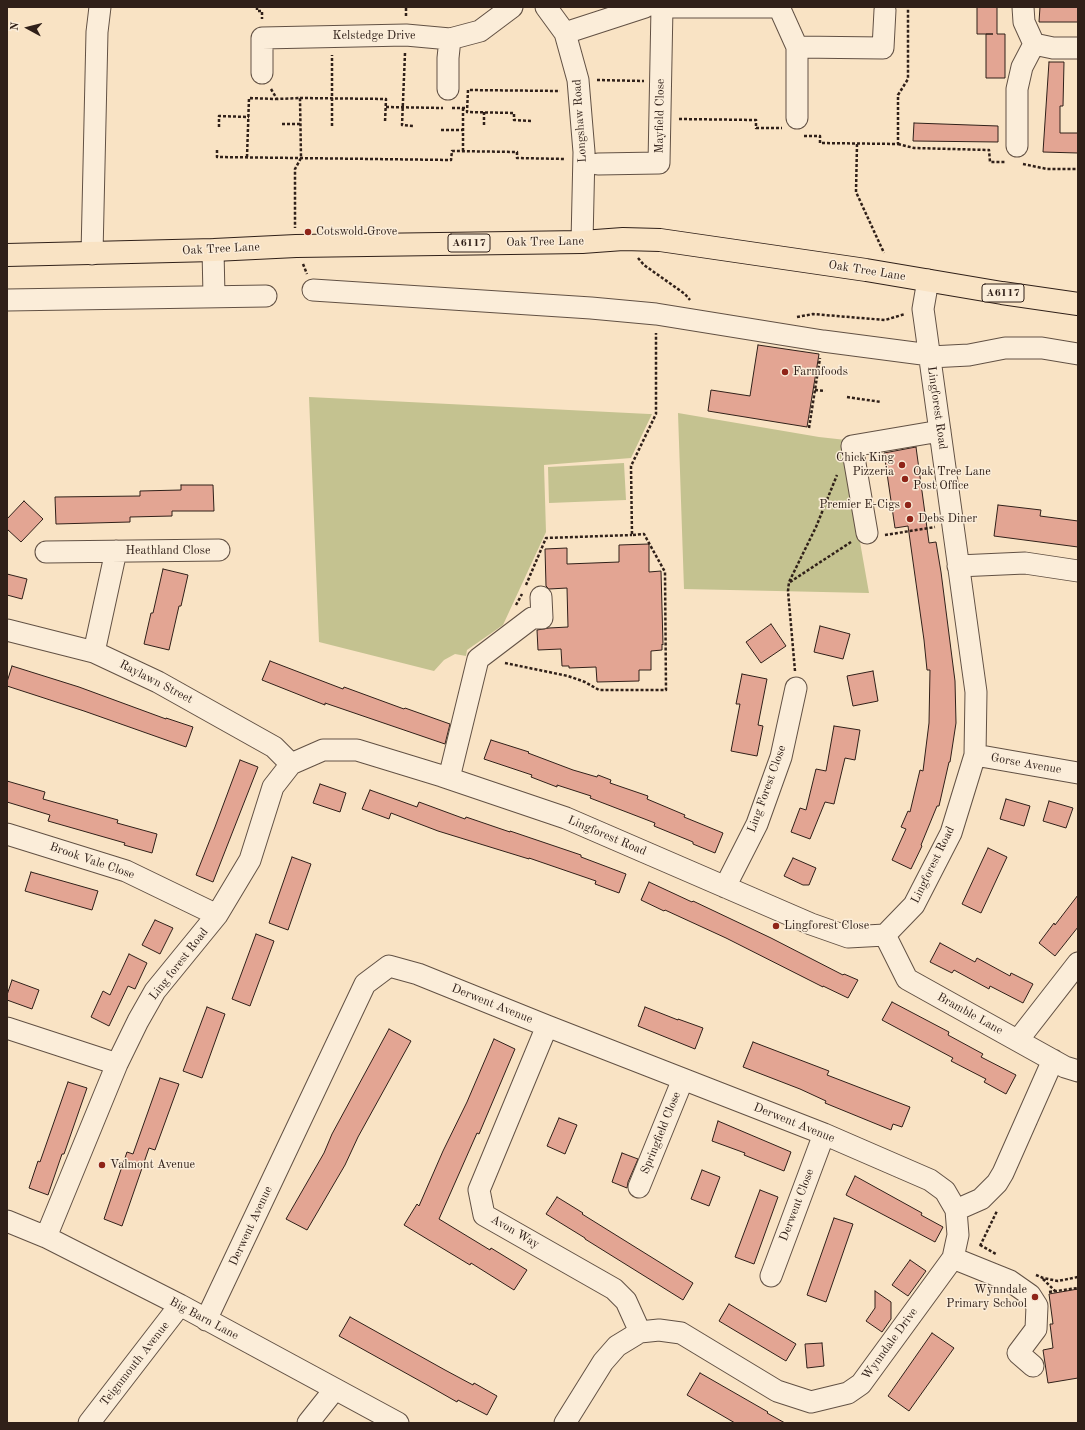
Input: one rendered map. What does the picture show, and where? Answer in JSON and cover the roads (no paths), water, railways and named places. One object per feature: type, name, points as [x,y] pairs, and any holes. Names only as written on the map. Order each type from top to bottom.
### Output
[{"type":"main road","name":"Oak Tree Lane","points":[[7,255],[92,254],[296,246],[582,242],[623,239],[660,240],[1078,304]]},
{"type":"street","points":[[92,254],[97,32],[100,7]]},
{"type":"street","name":"Kelstedge Drive","points":[[262,73],[262,38],[406,34],[450,39],[480,31],[512,7]]},
{"type":"street","name":"Longshaw Road","points":[[546,7],[565,33],[578,86],[591,161],[582,242]]},
{"type":"street","points":[[565,33],[645,7]]},
{"type":"street","points":[[662,7],[780,7],[797,47],[794,127]]},
{"type":"street","name":"Mayfield Close","points":[[591,161],[660,163],[662,7]]},
{"type":"street","points":[[1023,7],[1024,22],[1034,44]]},
{"type":"street","points":[[797,47],[883,48],[885,10]]},
{"type":"street","points":[[448,89],[448,58],[450,39]]},
{"type":"street","points":[[1034,44],[1053,48],[1078,48]]},
{"type":"street","points":[[1015,157],[1017,89],[1022,67],[1034,44]]},
{"type":"street","points":[[213,250],[214,296]]},
{"type":"street","name":"Lingforest Road","points":[[291,764],[323,750],[357,750],[449,778],[566,818],[810,924],[848,937],[885,935],[914,905],[950,833],[975,755],[976,692],[923,309],[928,280]]},
{"type":"street","points":[[313,290],[583,307],[656,314],[691,321],[930,356],[969,355],[1005,348],[1042,348],[1078,354]]},
{"type":"street","points":[[7,300],[266,296]]},
{"type":"street","points":[[867,533],[852,446],[940,431]]},
{"type":"street","name":"Heathland Close","points":[[46,552],[220,550]]},
{"type":"street","name":"Heathland Close","points":[[94,652],[116,551]]},
{"type":"street","points":[[958,566],[1025,563],[1078,571]]},
{"type":"street","points":[[449,778],[478,659],[532,618],[542,618],[542,597]]},
{"type":"street","name":"Raylawn Street","points":[[7,630],[94,652],[158,682],[274,747],[291,764]]},
{"type":"street","name":"Ling Forest Close","points":[[725,887],[757,824],[781,757],[796,688]]},
{"type":"street","name":"Gorse Avenue","points":[[975,755],[1078,773]]},
{"type":"street","name":"Ling forest Road","points":[[46,1237],[117,1064],[138,1021],[155,992],[217,915],[250,860],[273,787],[291,764]]},
{"type":"street","name":"Brook Vale Close","points":[[7,834],[126,871],[217,915]]},
{"type":"street","name":"Bramble Lane","points":[[885,935],[907,979],[1065,1067],[1078,1071]]},
{"type":"street","points":[[1018,1040],[1078,963]]},
{"type":"street","name":"Derwent Avenue","points":[[206,1320],[365,984],[389,966],[418,974],[824,1134],[930,1180],[945,1191],[956,1210]]},
{"type":"street","name":"Avon Way","points":[[547,1026],[479,1190],[484,1215],[614,1289],[626,1301],[640,1332]]},
{"type":"street","points":[[7,1028],[117,1064]]},
{"type":"street","points":[[956,1210],[982,1199],[997,1183],[1003,1173],[1053,1060]]},
{"type":"street","name":"Springfield Close","points":[[639,1187],[683,1079]]},
{"type":"street","name":"Derwent Close","points":[[771,1276],[824,1134]]},
{"type":"street","name":"Wynndale Drive","points":[[565,1423],[603,1362],[617,1346],[640,1332],[659,1330],[681,1333],[777,1391],[811,1402],[848,1393],[861,1384],[962,1261],[956,1210]]},
{"type":"street","name":"Big Barn Lane","points":[[7,1221],[46,1237],[180,1305],[398,1423]]},
{"type":"street","points":[[962,1261],[1010,1281],[1030,1295],[1037,1306],[1036,1329],[1018,1353],[1033,1366]]},
{"type":"street","name":"Teignmouth Avenue","points":[[89,1423],[180,1305]]},
{"type":"street","points":[[308,1423],[335,1389]]},
{"type":"place","name":"Cotswold Grove","points":[[308,232]]},
{"type":"place","name":"Farmfoods","points":[[785,372]]},
{"type":"place","name":"Chick King Pizzeria","points":[[902,465]]},
{"type":"place","name":"Oak Tree Lane Post Office","points":[[905,479]]},
{"type":"place","name":"Premier E-Cigs","points":[[908,505]]},
{"type":"place","name":"Debs Diner","points":[[910,519]]},
{"type":"place","name":"Lingforest Close","points":[[776,926]]},
{"type":"place","name":"Valmont Avenue","points":[[102,1165]]},
{"type":"place","name":"Wynndale Primary School","points":[[1035,1297]]}]
